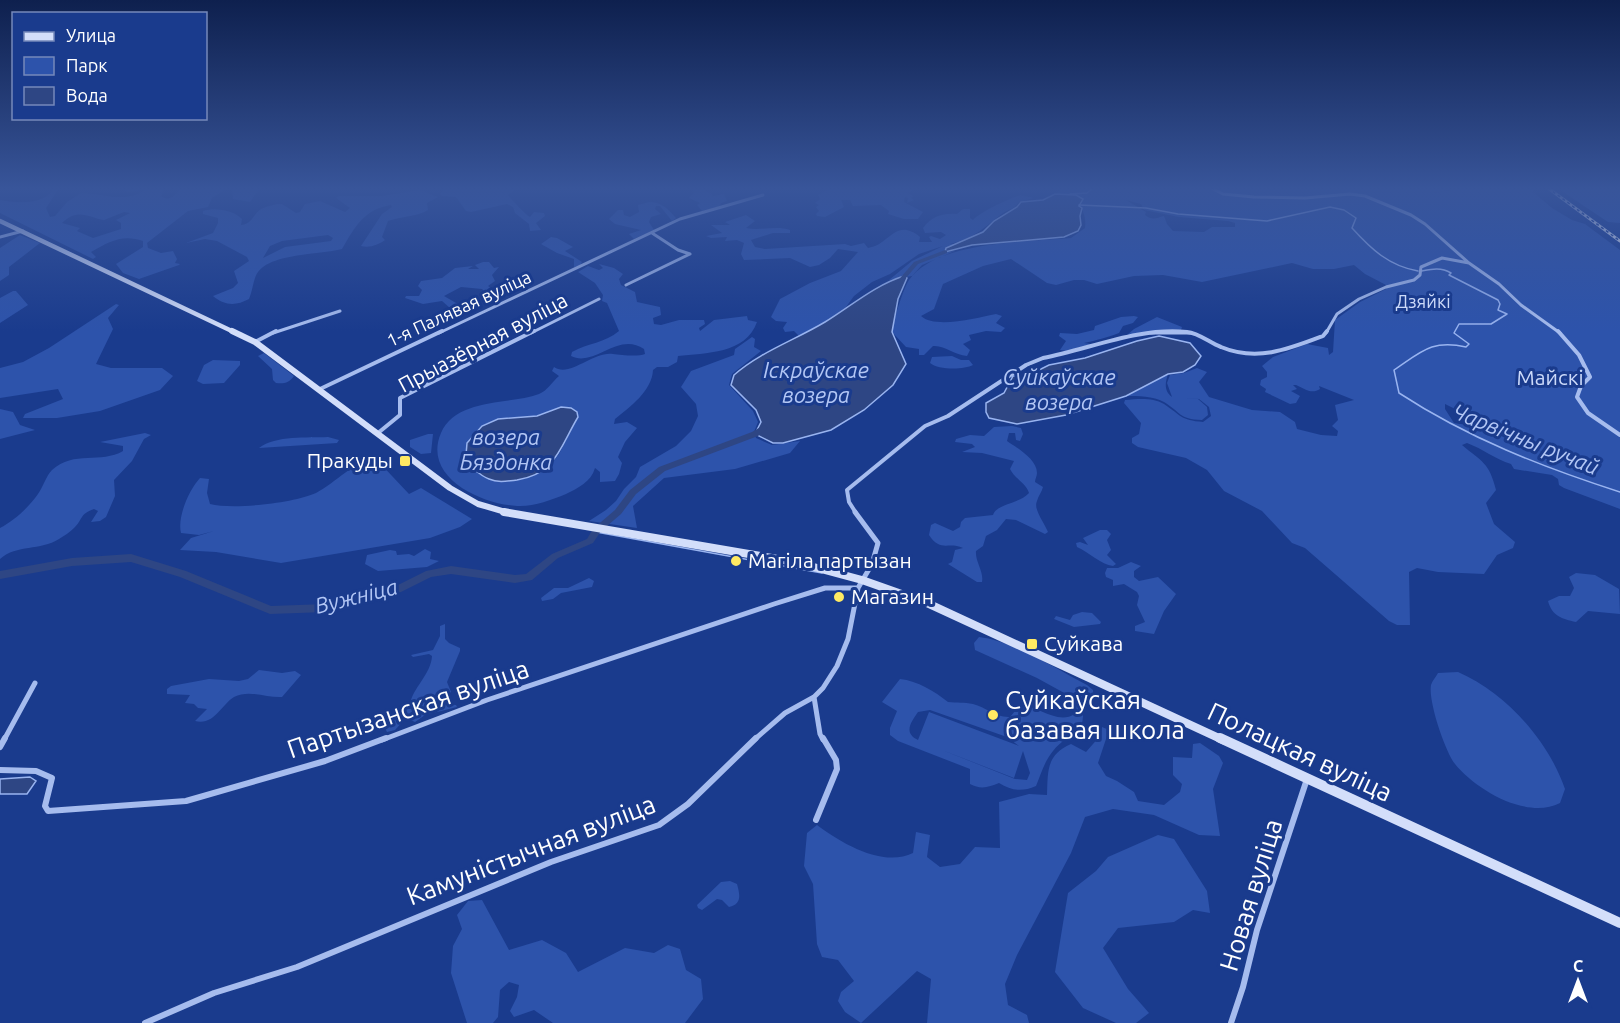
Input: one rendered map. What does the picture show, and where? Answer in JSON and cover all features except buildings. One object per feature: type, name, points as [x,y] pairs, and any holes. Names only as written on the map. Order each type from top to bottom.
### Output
[{"type":"main road","name":"Полацкая вуліца","points":[[33,236],[255,342],[463,497],[491,508],[795,562],[863,579],[927,603],[1620,923]]},
{"type":"street","name":"1-я Палявая вуліца","points":[[320,389],[644,236]]},
{"type":"street","points":[[626,285],[690,254],[678,250],[657,236]]},
{"type":"street","points":[[1438,236],[1469,263],[1560,333],[1579,355],[1590,377],[1581,386],[1577,397],[1581,405],[1620,435]]},
{"type":"street","name":"Камуністычная вуліца","points":[[145,1023],[214,993],[297,967],[551,862],[659,825],[688,804],[767,727],[785,712],[824,688],[837,666],[848,639],[858,588],[872,564],[878,543],[849,504],[847,490],[925,426],[960,409],[1026,365],[1042,358],[1156,332],[1190,332],[1223,348],[1251,354],[1267,354],[1286,350],[1323,336],[1337,314],[1359,299],[1386,287],[1414,280],[1420,275],[1421,267],[1438,258],[1469,263]]},
{"type":"street","name":"Прыазёрная вуліца","points":[[378,433],[400,415],[400,399],[599,299]]},
{"type":"street","points":[[255,342],[340,310]]},
{"type":"street","name":"Партызанская вуліца","points":[[0,770],[36,771],[52,778],[45,806],[48,811],[186,801],[325,761],[487,700],[774,604],[825,588],[858,588]]},
{"type":"street","points":[[0,747],[35,683]]},
{"type":"street","points":[[814,696],[820,734],[836,760],[837,769],[816,820]]},
{"type":"street","name":"Новая вуліца","points":[[1231,1023],[1243,987],[1257,930],[1307,779]]},
{"type":"green space","points":[[19,236],[40,243],[9,267],[9,275],[0,281],[0,248]]},
{"type":"green space","points":[[46,236],[88,236],[93,238],[100,236],[156,236],[147,243],[148,248],[161,253],[173,251],[177,259],[175,263],[180,264],[139,279],[123,273],[116,264],[143,247],[143,241],[129,238],[110,242],[91,252],[96,257],[93,259]]},
{"type":"green space","points":[[206,236],[322,236],[282,241],[270,246],[263,258],[285,247],[331,241],[333,238],[329,236],[350,236],[342,249],[285,258],[265,266],[256,275],[249,299],[231,304],[213,296],[233,288],[238,283],[234,271],[249,261],[247,257],[217,241],[205,239],[186,243]]},
{"type":"green space","points":[[368,236],[382,236],[385,240],[377,245],[361,246]]},
{"type":"green space","points":[[706,236],[764,236],[751,240],[755,247],[765,249],[845,244],[851,246],[864,243],[868,248],[876,246],[891,236],[918,236],[920,237],[919,242],[932,242],[929,237],[931,236],[940,239],[945,236],[971,236],[950,244],[955,244],[946,248],[946,252],[955,251],[922,265],[912,276],[889,280],[912,261],[943,246],[919,254],[890,274],[872,282],[854,296],[846,307],[826,322],[799,336],[794,331],[785,332],[783,328],[787,322],[776,321],[771,317],[780,299],[810,283],[841,271],[858,252],[838,249],[830,258],[819,265],[810,267],[790,258],[744,260],[741,254],[744,243],[737,240],[725,241],[727,237]]},
{"type":"green space","points":[[1074,236],[1601,236],[1620,250],[1620,509],[1564,488],[1552,475],[1514,469],[1511,464],[1473,445],[1467,443],[1462,445],[1484,463],[1491,474],[1496,490],[1486,503],[1494,524],[1515,542],[1513,548],[1497,555],[1484,574],[1438,572],[1417,568],[1409,572],[1410,625],[1397,625],[1389,621],[1305,548],[1292,543],[1262,511],[1224,491],[1207,470],[1186,458],[1138,447],[1132,443],[1132,438],[1139,434],[1141,423],[1124,403],[1125,400],[1155,400],[1182,417],[1203,422],[1211,416],[1209,407],[1199,399],[1175,397],[1198,399],[1207,407],[1208,415],[1202,420],[1184,417],[1164,402],[1155,399],[1126,396],[1168,374],[1166,387],[1172,397],[1167,383],[1170,375],[1197,368],[1207,372],[1199,382],[1209,397],[1252,410],[1280,412],[1295,422],[1297,429],[1337,436],[1338,431],[1332,426],[1338,420],[1335,405],[1354,400],[1319,386],[1320,389],[1314,391],[1293,385],[1297,389],[1291,391],[1300,396],[1296,403],[1290,404],[1265,392],[1266,389],[1260,385],[1261,380],[1267,377],[1267,372],[1262,366],[1273,357],[1307,344],[1328,348],[1329,355],[1333,352],[1335,320],[1360,302],[1386,289],[1386,285],[1365,274],[1354,265],[1334,269],[1313,269],[1292,263],[1202,282],[1163,275],[1134,276],[1097,284],[1074,280],[1056,285],[1047,283],[1011,259],[983,266],[943,284],[934,309],[921,316],[927,320],[946,322],[996,314],[1002,316],[996,323],[1005,328],[1001,332],[986,331],[969,335],[971,340],[963,344],[970,350],[967,356],[933,346],[924,355],[919,355],[919,349],[906,347],[892,332],[909,280],[922,267],[940,258],[984,246],[1071,238]],"holes":[[[1445,404],[1542,452],[1488,431],[1454,423],[1445,409]]]},
{"type":"green space","points":[[551,237],[573,247],[565,251],[582,262],[580,266],[574,267],[574,259],[541,244]]},
{"type":"green space","points":[[489,262],[494,268],[499,267],[492,275],[495,281],[488,286],[498,293],[498,297],[494,300],[482,289],[461,287],[444,296],[463,307],[459,311],[450,308],[442,301],[423,304],[405,298],[406,296],[419,296],[422,290],[418,286],[421,281],[442,278],[455,268],[473,266],[468,269],[479,269],[475,265]]},
{"type":"green space","points":[[599,264],[614,268],[623,274],[619,279],[621,285],[635,292],[637,302],[660,307],[661,315],[653,318],[654,324],[661,325],[679,320],[704,320],[705,324],[699,328],[700,331],[714,320],[747,316],[748,320],[757,322],[752,333],[734,346],[724,350],[678,356],[677,362],[668,367],[657,367],[653,370],[652,378],[644,392],[615,419],[614,424],[627,422],[637,428],[625,442],[618,457],[622,463],[615,481],[600,482],[600,472],[595,468],[584,484],[566,494],[548,501],[523,506],[503,504],[472,494],[447,475],[440,463],[437,449],[441,433],[448,422],[471,408],[542,393],[559,376],[552,371],[554,367],[567,369],[605,354],[634,356],[645,354],[644,349],[625,344],[588,357],[571,356],[572,352],[608,338],[619,331],[595,283],[578,272],[588,266],[599,270],[603,268]],"holes":[[[516,417],[578,417],[559,454],[549,467],[524,478],[480,472],[465,462],[468,459],[467,443],[474,434],[490,423]]]},
{"type":"green space","points":[[16,291],[28,305],[0,323],[0,298]]},
{"type":"green space","points":[[116,304],[119,305],[108,318],[113,329],[96,364],[111,368],[162,368],[173,376],[160,390],[100,411],[57,418],[23,418],[25,414],[63,399],[58,389],[0,398],[0,368],[23,362],[49,348]]},
{"type":"green space","points":[[1121,317],[1138,317],[1133,323],[1123,326],[1119,333],[1084,343],[1091,344],[1068,351],[1060,350],[1066,341],[1059,336],[1060,333],[1077,334],[1094,330],[1095,326]]},
{"type":"green space","points":[[1157,317],[1182,327],[1181,330],[1126,336],[1134,329]]},
{"type":"green space","points":[[752,337],[755,339],[754,347],[761,351],[732,374],[729,385],[753,411],[758,422],[754,432],[756,438],[772,445],[800,441],[790,453],[735,469],[664,478],[633,506],[637,528],[589,521],[616,501],[636,477],[640,467],[676,446],[691,431],[698,416],[696,404],[681,387],[691,371],[734,355],[735,349]]},
{"type":"green space","points":[[264,353],[294,376],[286,382],[276,383],[273,380],[272,369],[258,356]]},
{"type":"green space","points":[[952,356],[961,360],[969,360],[973,365],[951,368],[939,367],[930,363],[932,357]]},
{"type":"green space","points":[[213,360],[240,361],[240,365],[224,383],[203,384],[197,381],[204,365]]},
{"type":"green space","points":[[0,409],[13,412],[20,425],[35,430],[0,439]]},
{"type":"green space","points":[[994,427],[1021,428],[1023,434],[1020,441],[1016,440],[1015,433],[1009,433],[1007,441],[1026,454],[1034,463],[1037,473],[1035,482],[1043,487],[1036,508],[1048,532],[1045,534],[1016,520],[1006,519],[997,530],[986,536],[983,546],[976,551],[982,578],[982,582],[977,582],[948,564],[952,562],[955,550],[963,548],[937,544],[929,535],[931,525],[935,523],[953,531],[960,527],[965,518],[993,515],[998,508],[1020,500],[1029,493],[1010,469],[1014,461],[982,453],[962,452],[975,447],[972,444],[955,442],[956,439],[970,435],[984,436]]},
{"type":"green space","points":[[145,433],[151,435],[144,439],[132,461],[114,480],[115,496],[106,517],[100,521],[91,522],[98,511],[94,509],[83,515],[77,525],[67,534],[52,543],[14,551],[0,559],[0,528],[16,518],[30,504],[52,470],[69,460],[115,455],[123,451],[123,446],[100,442]]},
{"type":"green space","points":[[433,434],[431,453],[421,454],[410,447],[410,440]]},
{"type":"green space","points":[[328,437],[339,440],[337,443],[259,448],[283,439]]},
{"type":"green space","points":[[376,459],[409,494],[421,488],[472,519],[460,527],[430,538],[281,563],[216,552],[180,550],[191,538],[214,531],[199,535],[181,533],[181,519],[185,504],[200,478],[209,479],[207,493],[210,504],[233,506],[263,504],[306,497],[324,489],[359,464]]},
{"type":"green space","points":[[1100,530],[1107,530],[1111,534],[1107,540],[1111,550],[1107,555],[1116,564],[1113,566],[1077,547],[1076,543],[1080,542],[1088,545],[1083,538]]},
{"type":"green space","points":[[425,549],[431,552],[430,559],[439,561],[427,567],[378,571],[365,564],[367,555],[390,550],[396,551],[397,555],[414,556]]},
{"type":"green space","points":[[1131,562],[1141,566],[1134,571],[1134,577],[1139,581],[1158,577],[1176,594],[1164,611],[1154,634],[1135,631],[1135,626],[1145,622],[1137,605],[1139,596],[1137,592],[1124,584],[1113,586],[1113,580],[1106,577],[1107,568],[1118,568]]},
{"type":"green space","points":[[1576,573],[1595,575],[1619,589],[1620,614],[1588,611],[1576,622],[1562,618],[1555,613],[1548,601],[1559,596],[1570,596],[1574,588],[1569,577]]},
{"type":"green space","points":[[589,578],[594,581],[592,587],[561,593],[553,599],[542,601],[541,598],[554,588],[568,588]]},
{"type":"green space","points":[[1082,612],[1092,613],[1101,622],[1100,624],[1074,627],[1054,619],[1056,616],[1070,620],[1073,615]]},
{"type":"green space","points":[[445,624],[445,639],[460,648],[460,651],[447,682],[451,692],[439,701],[441,704],[457,707],[425,715],[415,722],[406,718],[395,730],[387,732],[386,723],[410,705],[431,663],[432,656],[429,654],[413,657],[411,655],[433,650],[440,636],[440,626]]},
{"type":"green space","points":[[979,637],[1006,644],[1048,664],[1093,690],[1094,703],[1083,706],[1082,725],[1075,734],[1059,744],[1053,751],[1036,786],[1022,790],[1008,788],[999,783],[985,787],[974,786],[970,784],[970,769],[898,741],[890,735],[890,728],[897,711],[882,702],[900,679],[926,687],[948,702],[973,704],[1005,717],[1010,717],[1020,705],[1061,717],[1075,714],[1077,700],[1037,678],[975,650],[974,643]],"holes":[[[930,710],[1007,737],[1019,746],[929,712],[918,740],[911,734],[911,723],[918,712]],[[942,750],[1014,778],[1023,751],[1030,773],[1027,780],[1015,779]]]},
{"type":"green space","points":[[259,670],[282,673],[295,671],[301,675],[282,697],[240,695],[229,701],[212,718],[202,722],[195,721],[207,709],[185,703],[190,695],[167,694],[167,689],[171,686],[209,679],[239,681],[248,679]]},
{"type":"green space","points":[[1458,672],[1493,692],[1523,720],[1536,736],[1548,753],[1565,789],[1560,803],[1533,808],[1503,800],[1464,774],[1455,764],[1438,726],[1432,702],[1431,685],[1438,673]]},
{"type":"green space","points":[[1102,727],[1109,730],[1098,763],[1106,776],[1134,792],[1138,801],[1164,805],[1180,792],[1182,784],[1173,775],[1173,757],[1192,758],[1193,744],[1200,743],[1219,756],[1223,763],[1213,789],[1220,836],[1199,835],[1154,815],[1113,809],[1085,817],[1071,853],[1017,955],[1005,984],[1008,1005],[1027,1015],[1029,1023],[927,1023],[931,979],[917,971],[861,1023],[845,1012],[838,1001],[841,992],[854,981],[838,960],[822,957],[817,944],[813,884],[804,866],[807,833],[817,825],[850,846],[863,851],[876,855],[901,857],[913,853],[916,832],[930,835],[927,857],[940,867],[960,864],[975,847],[1000,848],[999,802],[1029,794],[1047,795],[1048,771],[1057,753],[1071,744],[1086,752],[1100,736]]},
{"type":"green space","points":[[1158,835],[1174,839],[1207,891],[1210,913],[1193,910],[1174,922],[1118,928],[1103,948],[1128,989],[1149,1013],[1136,1023],[1116,1023],[1083,1008],[1055,972],[1068,893],[1096,871],[1108,857]]},
{"type":"green space","points":[[730,881],[737,884],[739,895],[736,904],[729,907],[722,900],[717,899],[702,910],[698,908],[697,905],[721,882]]},
{"type":"green space","points":[[482,900],[509,950],[542,940],[566,953],[578,972],[625,948],[654,953],[668,945],[680,949],[686,970],[701,979],[703,999],[685,1023],[553,1023],[534,1010],[514,1017],[510,1011],[517,997],[519,985],[509,982],[500,990],[498,1017],[493,1023],[467,1023],[451,973],[453,946],[462,929],[457,915],[468,901]]},
{"type":"water","points":[[974,236],[1067,236],[972,245],[945,252],[946,248]]},
{"type":"water","name":"Іскраўскае возера","points":[[904,276],[907,278],[898,299],[892,332],[906,364],[893,385],[864,410],[831,430],[783,443],[773,443],[755,434],[761,422],[756,410],[731,385],[734,375],[766,353],[825,322],[873,290]]},
{"type":"water","name":"Суйкаўскае возера","points":[[1159,336],[1190,343],[1201,356],[1195,365],[1183,372],[1168,374],[1126,396],[1066,415],[1017,424],[989,418],[986,412],[986,403],[1004,393],[1013,376],[1029,375],[1049,365],[1085,358]]},
{"type":"water","name":"возера Бяздонка","points":[[561,407],[571,408],[577,412],[578,417],[555,458],[540,472],[517,480],[499,481],[489,479],[465,467],[467,443],[482,426],[498,419],[537,416]]},
{"type":"water","points":[[30,777],[36,781],[27,794],[0,794],[0,779]]},
{"type":"waterway","name":"Чарвічны ручай","points":[[1359,236],[1389,261],[1418,271]]},
{"type":"waterway","name":"Вужніца","points":[[897,285],[916,263],[945,252]]},
{"type":"waterway","name":"Чарвічны ручай","points":[[1422,271],[1436,269],[1451,273],[1449,275],[1498,300],[1500,304],[1498,310],[1507,314],[1491,324],[1459,324],[1454,333],[1469,344],[1466,347],[1435,346],[1394,370],[1399,393],[1479,438],[1562,472],[1620,492]]},
{"type":"waterway","name":"Вужніца","points":[[604,524],[618,512],[633,492],[662,469],[755,434],[764,428]]},
{"type":"waterway","name":"Вужніца","points":[[0,575],[72,562],[131,558],[183,574],[270,610],[326,608],[401,588],[429,574],[451,570],[515,579],[529,577],[555,556],[590,541],[596,531]]},
{"type":"waterway","points":[[596,532],[822,573]]},
{"type":"railway","points":[[1613,236],[1620,241]]},
{"type":"place","name":"Пракуды","points":[[405,461]]},
{"type":"place","name":"Магіла партызан","points":[[736,561]]},
{"type":"place","name":"Магазин","points":[[839,597]]},
{"type":"place","name":"Суйкава","points":[[1032,644]]},
{"type":"place","name":"Суйкаўская базавая школа","points":[[993,715]]},
{"type":"park label","name":"Дзяйкі","points":[[1423,302]]},
{"type":"park label","name":"Майскі","points":[[1550,378]]}]
